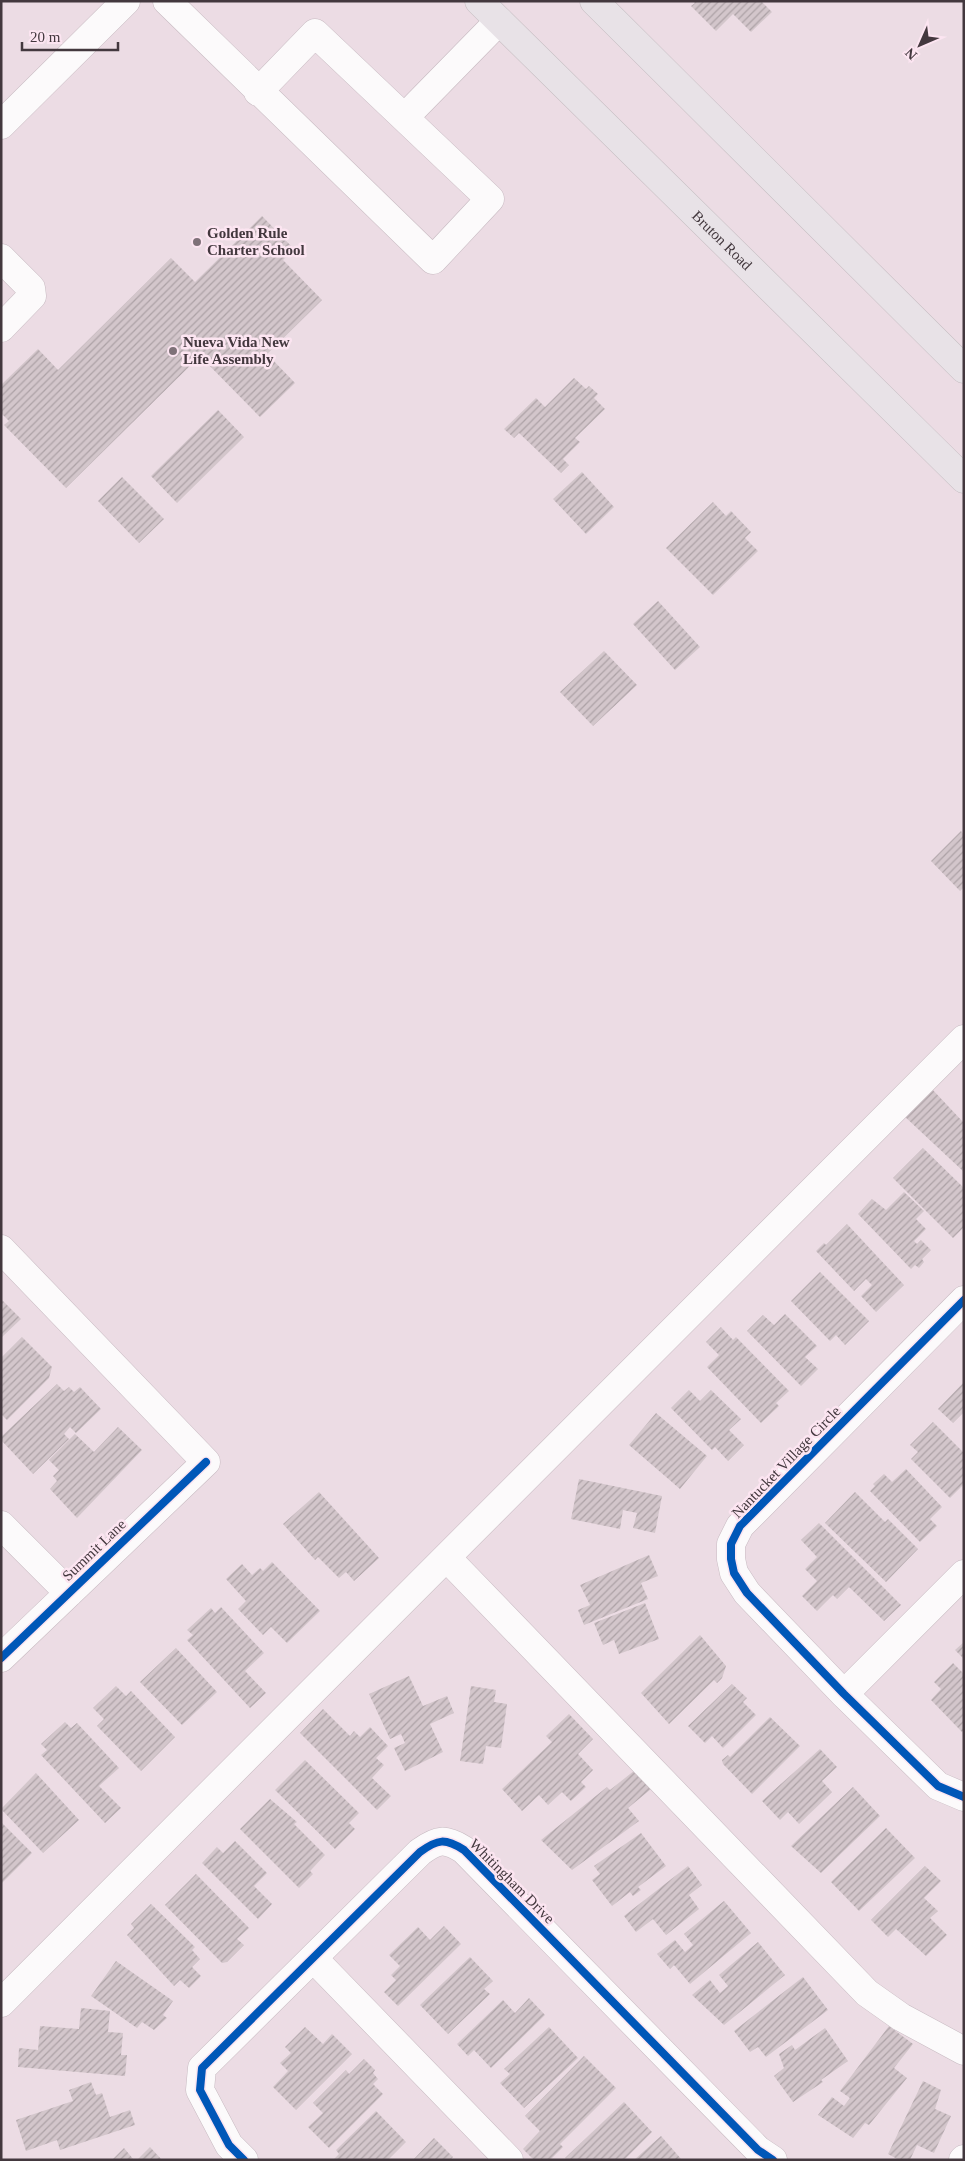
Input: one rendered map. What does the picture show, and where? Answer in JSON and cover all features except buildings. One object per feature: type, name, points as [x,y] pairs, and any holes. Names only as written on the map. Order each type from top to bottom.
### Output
[{"type":"main road","name":"Bruton Road","points":[[479,1],[964,479]]},
{"type":"main road","points":[[594,1],[964,369]]},
{"type":"street","points":[[1,125],[126,1]]},
{"type":"street","points":[[167,1],[258,92],[433,260],[490,199],[315,33],[258,92]]},
{"type":"street","points":[[405,117],[499,21]]},
{"type":"street","points":[[1,258],[30,288],[32,296],[1,328]]},
{"type":"street","points":[[1,2003],[448,1558],[964,1039]]},
{"type":"street","name":"Summit Lane","points":[[1,1249],[206,1462],[1,1658]]},
{"type":"street","name":"Nantucket Village Circle","points":[[964,1300],[740,1526],[731,1544],[731,1559],[734,1573],[747,1593],[844,1694],[938,1786],[964,1796]]},
{"type":"street","points":[[1,1525],[69,1593]]},
{"type":"street","points":[[448,1558],[867,1993],[900,2017],[964,2051]]},
{"type":"street","points":[[844,1694],[964,1574]]},
{"type":"street","name":"Whitingham Drive","points":[[244,2160],[229,2145],[200,2090],[202,2068],[420,1852],[434,1842],[450,1842],[464,1850],[758,2150],[774,2160]]},
{"type":"street","points":[[312,1958],[509,2160]]},
{"type":"cycle path","points":[[964,1300],[740,1526],[731,1544],[731,1559],[734,1573],[747,1593],[844,1694],[938,1786],[964,1797]]},
{"type":"cycle path","points":[[1,1658],[206,1462]]},
{"type":"cycle path","points":[[244,2160],[229,2145],[200,2090],[202,2068],[420,1852],[437,1842],[452,1843],[464,1850],[758,2150],[773,2160]]},
{"type":"place","name":"Golden Rule Charter School","points":[[197,242]]},
{"type":"place","name":"Nueva Vida New Life Assembly","points":[[173,351]]}]
